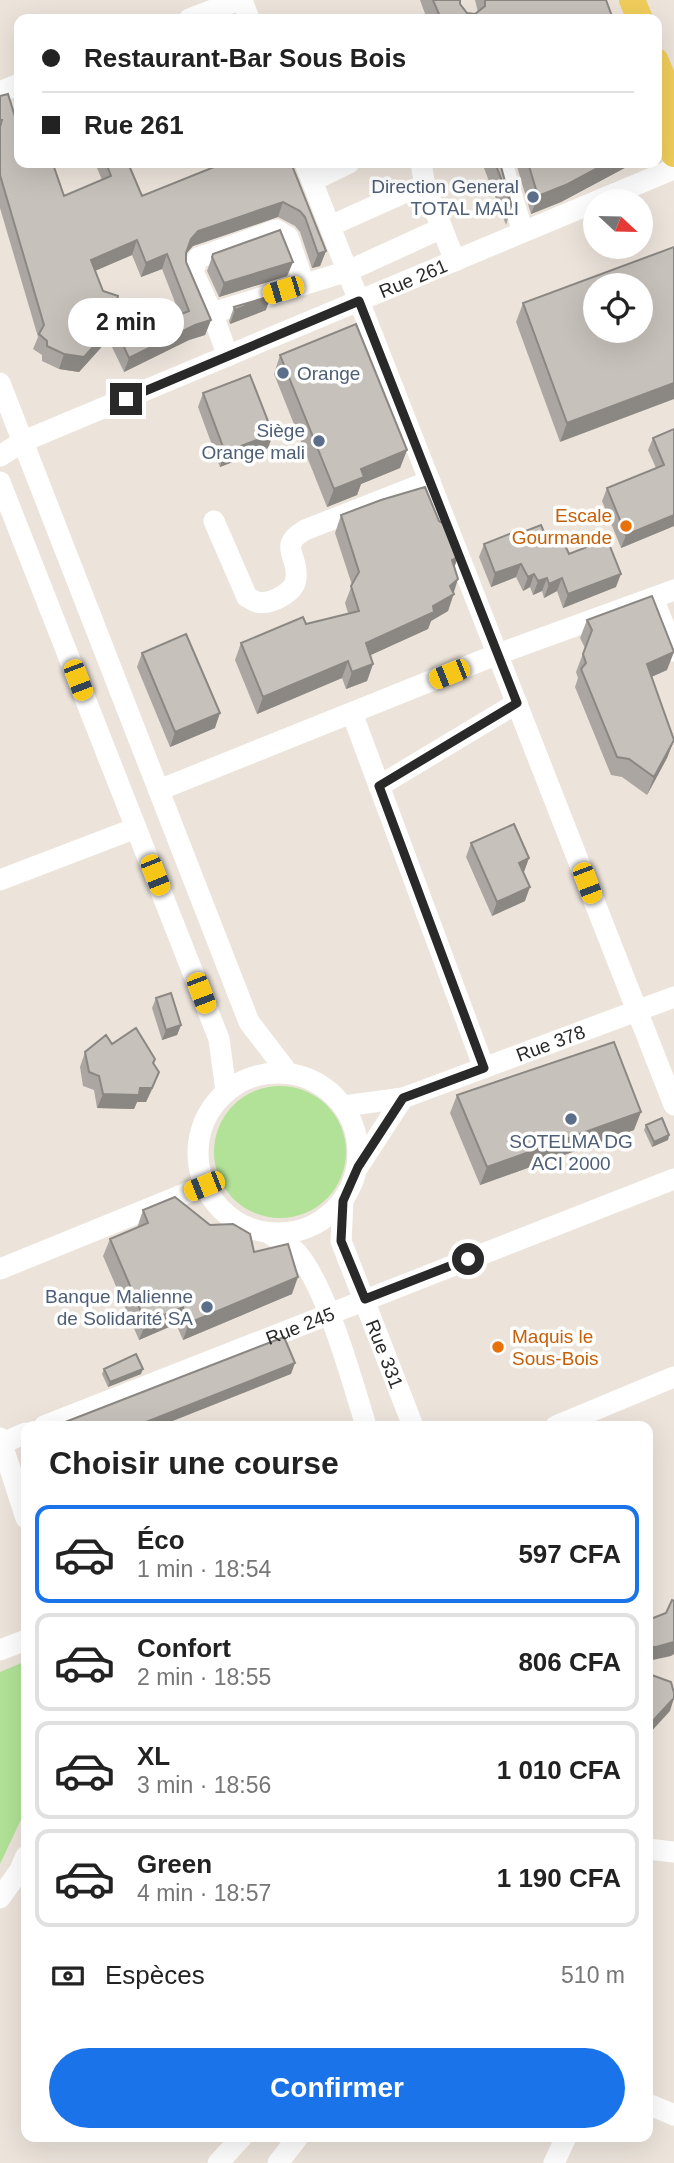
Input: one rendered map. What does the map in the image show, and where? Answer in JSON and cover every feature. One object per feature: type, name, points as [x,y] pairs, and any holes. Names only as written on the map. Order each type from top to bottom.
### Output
[{"type":"main road","points":[[662,76],[674,106]]},
{"type":"main road","points":[[662,123],[674,154]]},
{"type":"street","points":[[202,14],[240,0]]},
{"type":"street","points":[[327,168],[309,172],[674,1105]]},
{"type":"street","points":[[422,168],[425,186],[455,261]]},
{"type":"street","points":[[504,168],[523,232]]},
{"type":"street","name":"Rue 261","points":[[627,189],[674,169]]},
{"type":"street","points":[[330,226],[425,186]]},
{"type":"street","name":"Rue 261","points":[[0,456],[24,441],[583,207]]},
{"type":"street","points":[[212,313],[348,271],[442,228]]},
{"type":"street","points":[[228,356],[193,272],[198,258],[276,230],[281,231],[288,237],[304,284]]},
{"type":"street","points":[[0,383],[249,1022],[288,1073]]},
{"type":"street","points":[[214,521],[247,597],[257,602],[271,602],[292,588],[296,578],[290,546],[294,536],[430,481]]},
{"type":"street","points":[[0,482],[219,1040],[226,1091]]},
{"type":"street","points":[[159,790],[498,654],[674,590]]},
{"type":"street","points":[[653,598],[674,651]]},
{"type":"street","points":[[379,786],[517,703]]},
{"type":"street","points":[[352,713],[484,1068]]},
{"type":"street","points":[[0,880],[136,828]]},
{"type":"street","name":"Rue 378","points":[[344,1106],[403,1098],[674,997]]},
{"type":"street","points":[[358,1167],[359,1146],[354,1125],[344,1106],[329,1090],[309,1078],[288,1073],[266,1073],[245,1079],[226,1091],[209,1111],[200,1135],[198,1161],[204,1186],[215,1204],[231,1219],[250,1229],[270,1234],[291,1233],[311,1227],[329,1216],[343,1201],[358,1167],[403,1098]]},
{"type":"street","name":"Rue 245","points":[[57,1421],[674,1179]]},
{"type":"street","points":[[0,1269],[204,1186]]},
{"type":"street","name":"Rue 331","points":[[343,1201],[341,1241],[411,1421]]},
{"type":"street","name":"Rue 331","points":[[270,1234],[295,1251],[307,1267],[329,1314],[364,1421]]},
{"type":"street","points":[[568,1421],[674,1377]]},
{"type":"street","points":[[21,1435],[1,1441],[21,1503]]},
{"type":"street","points":[[0,1650],[21,1642]]},
{"type":"street","points":[[653,1850],[674,1852]]},
{"type":"street","points":[[0,1898],[21,1868]]},
{"type":"street","points":[[653,2106],[674,2115]]},
{"type":"street","points":[[218,2163],[237,2142]]},
{"type":"street","points":[[278,2163],[294,2142]]},
{"type":"street","points":[[554,2163],[564,2142]]},
{"type":"green space","points":[[280,1086],[305,1091],[327,1105],[341,1127],[346,1152],[341,1177],[327,1199],[305,1213],[280,1218],[255,1213],[233,1199],[219,1177],[214,1152],[219,1127],[233,1105],[255,1091]]},
{"type":"green space","points":[[21,1663],[21,1820],[0,1864],[0,1672]]},
{"type":"building","points":[[433,0],[460,0],[467,13],[475,14],[439,14]]},
{"type":"building","points":[[485,0],[606,0],[611,14],[475,14],[485,6]]},
{"type":"building","points":[[8,94],[14,114],[14,168],[54,168],[64,196],[111,176],[108,168],[130,168],[142,196],[212,168],[293,168],[326,251],[318,254],[305,217],[300,211],[283,202],[198,231],[191,239],[186,262],[211,320],[195,325],[129,358],[116,330],[155,311],[160,323],[189,311],[167,254],[146,263],[137,240],[91,260],[103,291],[118,296],[112,326],[84,357],[64,354],[47,346],[47,341],[39,334],[44,325],[0,175],[0,96]]},
{"type":"building","points":[[497,168],[501,168],[512,207]]},
{"type":"building","points":[[530,168],[598,168],[568,184],[538,196]]},
{"type":"building","points":[[280,230],[293,262],[224,283],[213,254]]},
{"type":"building","points":[[674,247],[674,383],[567,423],[523,303],[583,281],[583,343],[653,343],[653,273],[604,273],[642,259],[653,259],[653,255]]},
{"type":"building","points":[[271,296],[235,310],[234,307]]},
{"type":"building","points":[[356,324],[407,450],[361,469],[364,477],[334,489],[280,355]]},
{"type":"building","points":[[250,375],[273,434],[225,452],[203,393]]},
{"type":"building","points":[[674,429],[674,515],[626,535],[607,488],[664,465],[653,438]]},
{"type":"building","points":[[425,487],[439,521],[446,525],[458,557],[452,560],[458,579],[450,586],[454,594],[433,606],[434,612],[366,643],[373,664],[352,672],[348,661],[263,697],[241,643],[303,617],[306,624],[359,611],[351,586],[359,572],[341,515]]},
{"type":"building","points":[[541,525],[546,537],[560,534],[569,554],[607,539],[621,574],[568,594],[562,578],[549,584],[547,578],[538,581],[534,574],[528,577],[521,564],[495,573],[484,544]]},
{"type":"building","points":[[652,596],[674,652],[647,664],[674,740],[654,777],[629,759],[617,757],[581,669],[586,663],[583,654],[592,630],[587,620]]},
{"type":"building","points":[[186,634],[220,713],[175,732],[142,653]]},
{"type":"building","points":[[514,824],[529,858],[519,863],[530,887],[497,902],[471,843]]},
{"type":"building","points":[[171,993],[181,1025],[166,1030],[156,998]]},
{"type":"building","points":[[136,1028],[155,1059],[153,1063],[159,1072],[152,1088],[140,1088],[139,1095],[103,1094],[99,1076],[89,1072],[85,1052],[106,1035],[112,1044]]},
{"type":"building","points":[[614,1042],[641,1112],[487,1167],[457,1095]]},
{"type":"building","points":[[662,1118],[669,1135],[654,1142],[646,1125]]},
{"type":"building","points":[[175,1197],[210,1225],[233,1224],[250,1234],[254,1252],[288,1244],[298,1277],[189,1323],[183,1307],[146,1323],[110,1239],[148,1223],[143,1210]]},
{"type":"building","points":[[284,1337],[295,1363],[149,1421],[68,1421]]},
{"type":"building","points":[[136,1354],[143,1369],[110,1382],[104,1369]]},
{"type":"building","points":[[672,1600],[674,1601],[674,1642],[653,1647],[653,1618],[666,1613]]},
{"type":"building","points":[[653,1675],[671,1682],[674,1698],[653,1721]]},
{"type":"place","name":"Direction General TOTAL MALI","points":[[533,197]]},
{"type":"place","name":"Orange","points":[[283,373]]},
{"type":"place","name":"Siège Orange mali","points":[[319,441]]},
{"type":"place","name":"Escale Gourmande","points":[[626,526]]},
{"type":"place","name":"SOTELMA DG ACI 2000","points":[[571,1119]]},
{"type":"place","name":"Banque Malienne de Solidarité SA","points":[[207,1307]]},
{"type":"place","name":"Maquis le Sous-Bois","points":[[498,1347]]},
{"type":"route","points":[[126,399],[359,301],[517,703],[379,786],[484,1068],[403,1098],[358,1167],[343,1201],[341,1241],[365,1299],[468,1259]]}]
